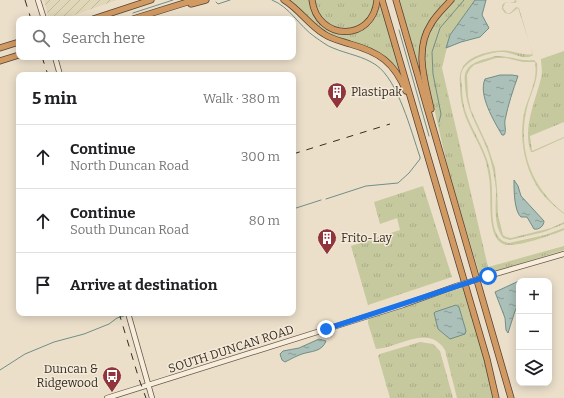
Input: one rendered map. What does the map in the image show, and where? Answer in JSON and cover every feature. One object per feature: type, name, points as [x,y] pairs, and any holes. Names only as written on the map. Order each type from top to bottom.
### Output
[{"type":"highway","points":[[102,16],[151,0]]},
{"type":"highway","points":[[142,16],[194,0]]},
{"type":"highway","points":[[158,11],[206,0]]},
{"type":"highway","points":[[284,0],[322,34],[368,49],[381,56],[389,63],[398,74],[403,85],[427,153]]},
{"type":"highway","points":[[312,0],[315,11],[323,22],[335,30],[346,32],[359,29],[369,21],[375,13],[378,0]]},
{"type":"highway","points":[[382,0],[487,359],[496,398]]},
{"type":"highway","points":[[396,0],[511,398]]},
{"type":"highway","points":[[434,133],[434,120],[423,74],[422,49],[425,36],[430,25],[451,0]]},
{"type":"highway","points":[[0,48],[16,43]]},
{"type":"highway","points":[[0,61],[16,56]]},
{"type":"main road","points":[[38,0],[43,16]]},
{"type":"main road","points":[[56,60],[59,72]]},
{"type":"main road","name":"SOUTH DUNCAN ROAD","points":[[107,398],[361,318],[456,286],[564,254]]},
{"type":"main road","points":[[129,316],[152,398]]},
{"type":"shaded area","points":[[44,0],[117,0],[72,16],[48,16]]},
{"type":"green space","points":[[287,0],[310,0],[316,16],[321,24],[334,31],[349,34],[363,30],[371,24],[375,18],[380,3],[404,78],[393,63],[376,51],[325,33]]},
{"type":"green space","points":[[315,0],[375,0],[371,15],[363,23],[346,29],[338,28],[323,18],[318,10]]},
{"type":"green space","points":[[399,0],[448,0],[427,27],[424,34],[420,52],[421,77]]},
{"type":"green space","points":[[455,0],[475,0],[450,35],[442,68],[488,267],[564,246],[564,250],[480,276],[449,173],[425,69],[425,49],[430,31],[440,16]]},
{"type":"green space","points":[[509,2],[505,3],[503,8],[507,13],[510,13],[516,7],[519,8],[530,43],[518,8],[510,14],[505,13],[502,9],[504,3]]},
{"type":"green space","points":[[504,51],[512,51],[524,54],[533,54],[530,57],[526,57],[504,52],[488,54],[466,65],[461,75],[463,104],[489,166],[492,183],[493,223],[498,236],[503,241],[509,243],[545,235],[564,228],[564,230],[536,240],[520,244],[506,245],[500,242],[496,237],[492,225],[490,182],[487,165],[482,150],[468,124],[463,110],[460,94],[460,76],[461,70],[466,63],[474,57],[486,53]]},
{"type":"green space","points":[[564,51],[564,122],[530,136],[532,151],[564,138],[531,152],[528,133],[531,114],[542,76],[541,59]]},
{"type":"green space","points":[[495,56],[534,60],[537,63],[536,81],[527,108],[524,123],[526,152],[529,166],[535,179],[553,203],[564,213],[545,197],[534,182],[526,162],[524,152],[522,141],[523,119],[534,80],[536,68],[535,62],[523,62],[506,58],[496,58],[474,65],[467,75],[468,97],[471,110],[488,147],[495,168],[498,215],[503,235],[511,238],[551,228],[564,222],[564,224],[544,232],[510,240],[503,238],[496,221],[496,190],[493,169],[486,145],[469,108],[465,86],[465,74],[470,66]]},
{"type":"green space","points":[[423,186],[452,277],[368,305],[351,246],[400,230],[397,218],[380,224],[374,202]]},
{"type":"green space","points":[[464,287],[486,363],[494,398],[457,398],[445,350],[438,342],[430,338],[413,339],[385,348],[376,349],[368,323],[368,320],[372,317]]},
{"type":"green space","points":[[420,342],[433,344],[440,351],[453,398],[390,398],[378,356],[380,354]]},
{"type":"water","points":[[475,0],[486,0],[482,15],[489,28],[480,37],[446,48],[450,35]]},
{"type":"water","points":[[500,75],[518,76],[506,114],[504,135],[502,135],[488,108],[485,100],[483,85],[485,79]]},
{"type":"water","points":[[514,180],[518,186],[521,196],[544,221],[542,226],[539,228],[534,229],[527,217],[521,217],[519,214],[515,200]]},
{"type":"water","points":[[516,282],[516,309],[508,333],[506,330],[505,318],[495,292]]},
{"type":"water","points":[[456,305],[459,307],[466,331],[465,334],[450,339],[438,329],[434,313]]},
{"type":"water","points":[[319,339],[326,341],[319,349],[285,362],[282,360],[280,354],[283,351],[299,348]]},
{"type":"waterway","points":[[133,13],[173,0]]},
{"type":"waterway","points":[[216,2],[218,4],[230,0]]},
{"type":"waterway","points":[[272,0],[284,7],[293,16]]},
{"type":"waterway","points":[[439,122],[441,114],[433,74],[432,52],[440,28],[464,0]]},
{"type":"waterway","points":[[296,19],[309,33],[324,43],[338,50],[366,59],[384,72],[391,82],[403,107],[420,157],[409,173],[398,183],[366,186],[326,199]]},
{"type":"waterway","points":[[399,30],[429,136]]},
{"type":"waterway","points":[[296,208],[321,200]]},
{"type":"waterway","points":[[0,370],[25,354],[54,342],[84,334],[124,316]]},
{"type":"railway","points":[[25,0],[30,16]]},
{"type":"railway","points":[[43,60],[47,72]]},
{"type":"railway","points":[[296,153],[390,124]]},
{"type":"railway","points":[[120,316],[146,398]]},
{"type":"place","name":"Plastipak","points":[[337,109]]},
{"type":"place","name":"Frito-Lay","points":[[327,255]]},
{"type":"place","name":"Duncan & Ridgewood","points":[[112,393]]},
{"type":"route","points":[[326,329],[488,276]]}]
